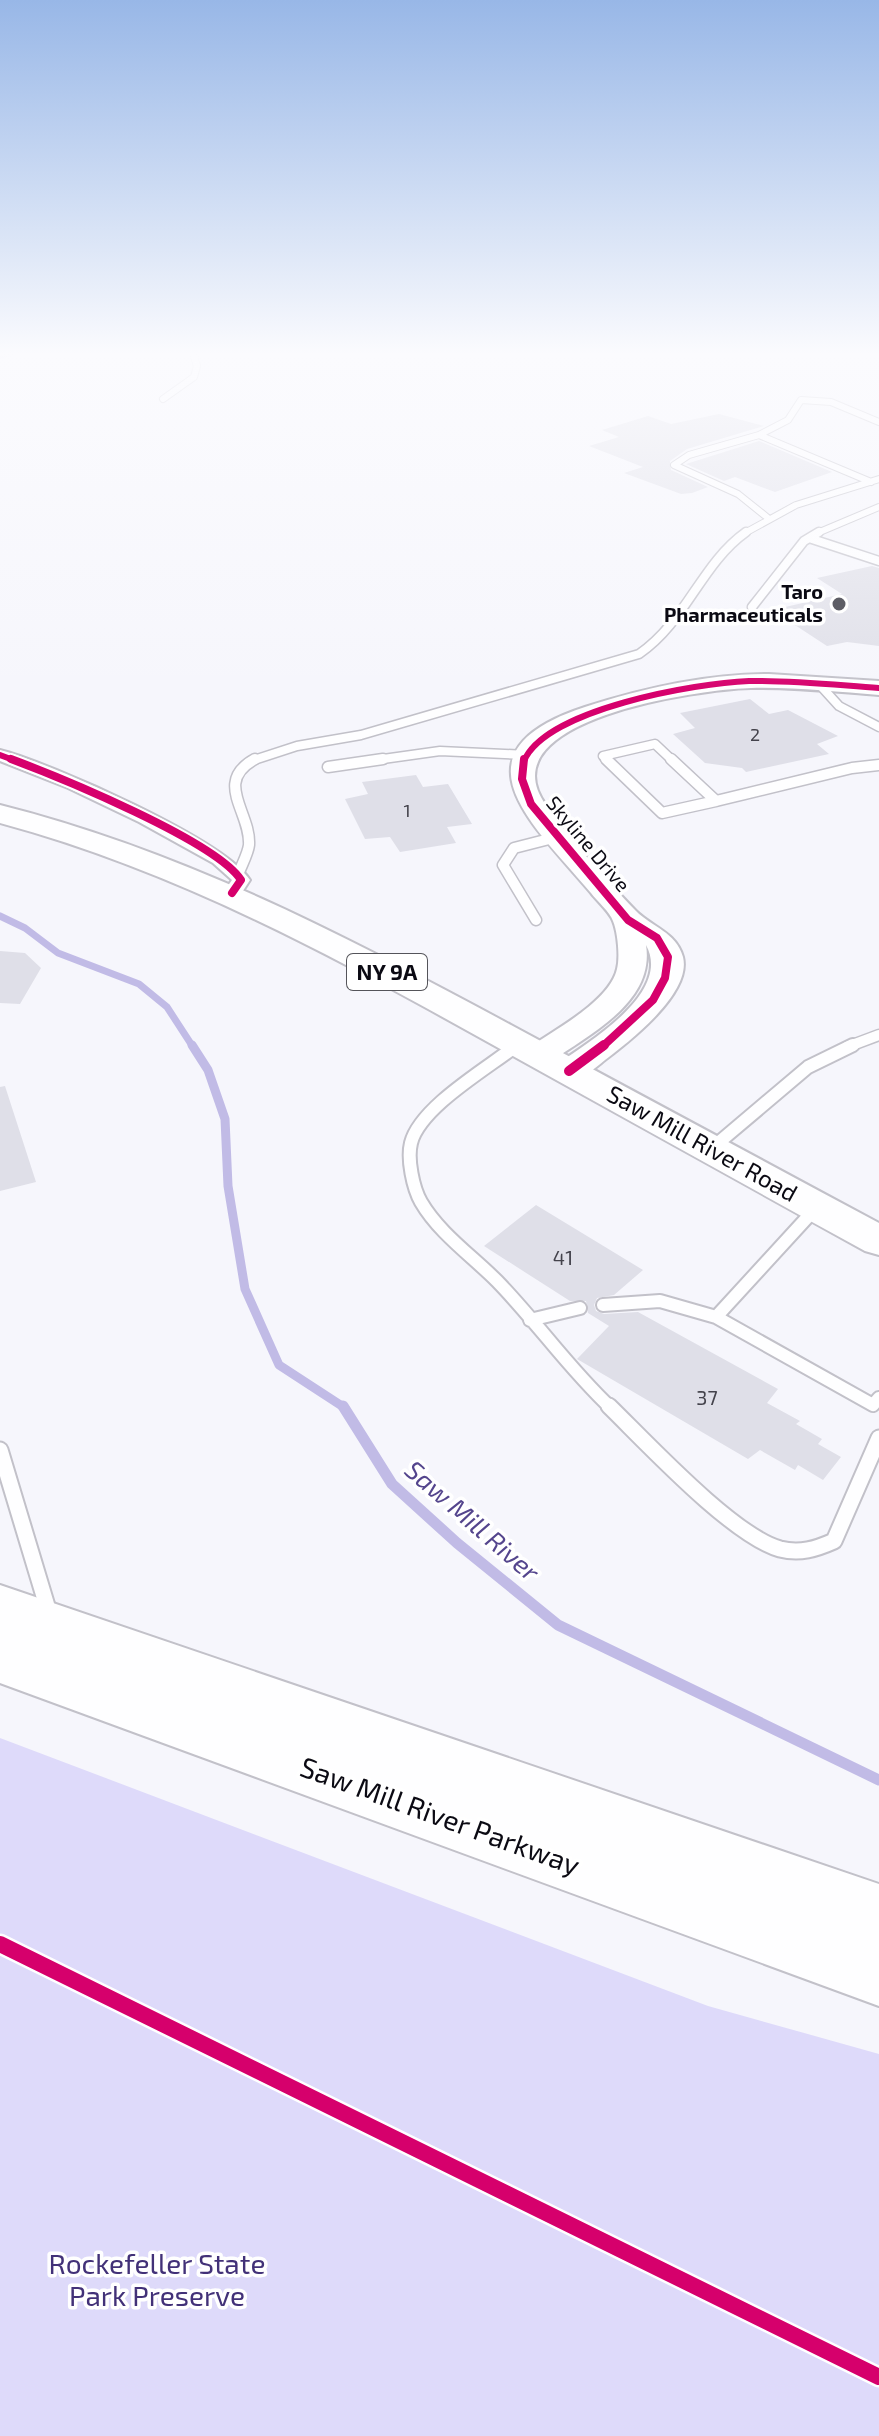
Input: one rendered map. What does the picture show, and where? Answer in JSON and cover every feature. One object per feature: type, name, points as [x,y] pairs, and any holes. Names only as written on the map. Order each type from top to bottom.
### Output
[{"type":"highway","name":"Saw Mill River Parkway","points":[[26,1618],[879,1916]]},
{"type":"highway","name":"Saw Mill River Parkway","points":[[0,1658],[879,1973]]},
{"type":"main road","name":"Saw Mill River Road","points":[[4,818],[235,884],[345,949],[879,1241]]},
{"type":"street","points":[[527,755],[541,738],[561,723],[619,704],[731,682],[879,688]]},
{"type":"street","points":[[0,755],[60,776],[211,855],[235,884]]},
{"type":"street","name":"Skyline Drive","points":[[527,755],[522,785],[531,804],[628,920],[660,939],[666,958],[665,980],[654,1003],[644,1014],[542,1057]]},
{"type":"lane","points":[[677,467],[741,495],[749,500],[756,511],[768,518]]},
{"type":"lane","points":[[841,467],[875,480]]},
{"type":"lane","points":[[235,884],[249,844],[234,783],[239,770],[252,760],[297,746],[361,735],[639,654],[663,637],[725,552],[746,531],[768,518],[875,480]]},
{"type":"lane","points":[[752,607],[796,549],[809,538],[829,526],[879,507]]},
{"type":"lane","points":[[809,538],[879,561]]},
{"type":"lane","points":[[819,684],[839,706],[879,727]]},
{"type":"lane","points":[[716,801],[655,744],[603,756],[662,813],[716,801],[867,765],[879,765]]},
{"type":"lane","points":[[328,767],[440,751],[527,755]]},
{"type":"lane","points":[[536,920],[503,865],[514,848],[557,837]]},
{"type":"lane","points":[[711,1149],[808,1067],[830,1054],[879,1035]]},
{"type":"lane","points":[[542,1057],[425,1116],[411,1143],[420,1201],[530,1320],[574,1373],[689,1482],[757,1541],[783,1550],[810,1551],[834,1541],[879,1438]]},
{"type":"lane","points":[[716,1317],[818,1207]]},
{"type":"lane","points":[[603,1305],[643,1298],[670,1301],[716,1317],[877,1406]]},
{"type":"lane","points":[[530,1320],[580,1308]]},
{"type":"lane","points":[[0,1450],[26,1618]]},
{"type":"green space","name":"Rockefeller State Park Preserve","points":[[0,1738],[708,2006],[879,2054],[879,2436],[0,2436]]},
{"type":"building","points":[[643,467],[671,467],[671,470],[708,487],[681,494],[624,473]]},
{"type":"building","points":[[692,467],[819,467],[832,472],[775,492],[735,477],[724,481]]},
{"type":"building","name":"Taro Pharmaceuticals","points":[[872,566],[879,568],[879,646],[847,642],[827,646],[772,610],[842,594],[817,578]]},
{"type":"building","points":[[750,699],[769,714],[788,710],[838,736],[817,744],[829,754],[746,772],[742,768],[705,763],[673,734],[695,728],[680,713]]},
{"type":"building","points":[[416,775],[423,787],[448,784],[472,824],[447,827],[456,843],[400,852],[390,837],[365,839],[345,799],[368,794],[362,782]]},
{"type":"building","points":[[0,951],[25,953],[41,968],[20,1004],[0,1003]]},
{"type":"building","points":[[5,1086],[36,1182],[0,1191],[0,1087]]},
{"type":"building","points":[[536,1205],[643,1270],[614,1295],[597,1298],[594,1305],[596,1311],[604,1314],[638,1312],[778,1389],[767,1403],[800,1421],[796,1424],[822,1439],[818,1444],[841,1457],[823,1480],[798,1465],[795,1470],[760,1450],[748,1459],[577,1359],[609,1326],[588,1313],[586,1301],[570,1301],[484,1246]]},
{"type":"waterway","name":"Saw Mill River","points":[[0,916],[25,928],[58,953],[139,984],[167,1007],[193,1047]]},
{"type":"waterway","name":"Saw Mill River","points":[[192,1045],[208,1070],[225,1119],[228,1186],[245,1289],[279,1365],[344,1407]]},
{"type":"waterway","name":"Saw Mill River","points":[[344,1407],[392,1484],[457,1543],[558,1625],[879,1780]]},
{"type":"cycle path","points":[[569,1071],[611,1040],[653,1000],[665,978],[668,957],[657,938],[628,920],[531,804],[522,779],[525,758],[537,741],[579,717],[711,684],[769,681],[879,688]]},
{"type":"cycle path","points":[[0,755],[98,795],[212,855],[232,869],[241,880],[232,893]]},
{"type":"cycle path","points":[[0,1944],[879,2377]]},
{"type":"place","name":"Taro Pharmaceuticals","points":[[839,604]]}]
